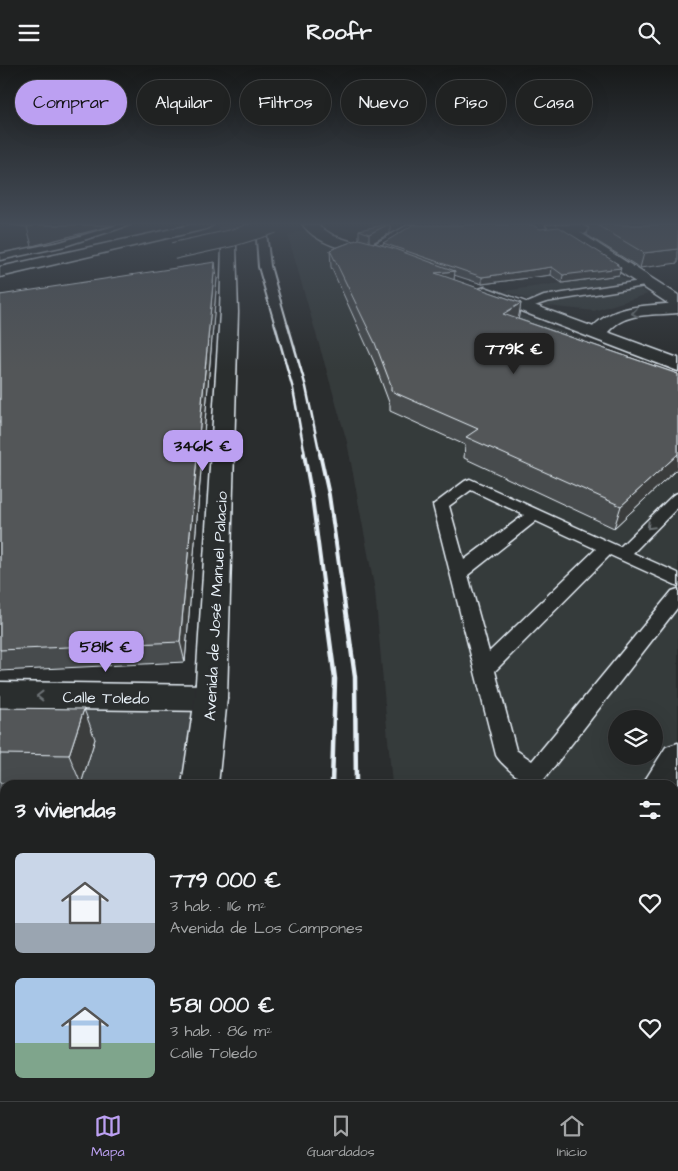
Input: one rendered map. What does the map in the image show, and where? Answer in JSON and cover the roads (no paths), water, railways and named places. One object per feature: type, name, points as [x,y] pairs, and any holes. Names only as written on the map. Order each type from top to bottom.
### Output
[{"type":"main road","name":"Avenida de José Manuel Palacio","points":[[201,780],[211,699],[230,312],[221,273]]},
{"type":"main road","points":[[632,273],[678,302]]},
{"type":"main road","points":[[656,273],[678,287]]},
{"type":"main road","points":[[469,286],[598,333],[678,365]]},
{"type":"main road","points":[[598,333],[613,318],[632,312],[678,308]]},
{"type":"main road","name":"Calle Toledo","points":[[0,695],[211,699]]},
{"type":"main road","points":[[663,780],[678,757]]},
{"type":"lane","points":[[523,307],[544,299],[647,283]]},
{"type":"lane","points":[[678,580],[470,484],[441,505],[508,755],[534,775],[678,595]]},
{"type":"lane","points":[[485,668],[615,551],[678,498]]},
{"type":"lane","points":[[460,573],[535,514]]},
{"type":"railway","points":[[260,273],[275,326]]},
{"type":"railway","points":[[273,273],[288,326]]},
{"type":"railway","points":[[275,325],[293,389],[305,455]]},
{"type":"railway","points":[[288,325],[306,387],[320,455]]},
{"type":"railway","points":[[304,454],[312,497],[328,620]]},
{"type":"railway","points":[[320,454],[329,495],[347,620]]},
{"type":"railway","points":[[327,619],[335,679],[332,780]]},
{"type":"railway","points":[[347,619],[355,677],[356,780]]}]
